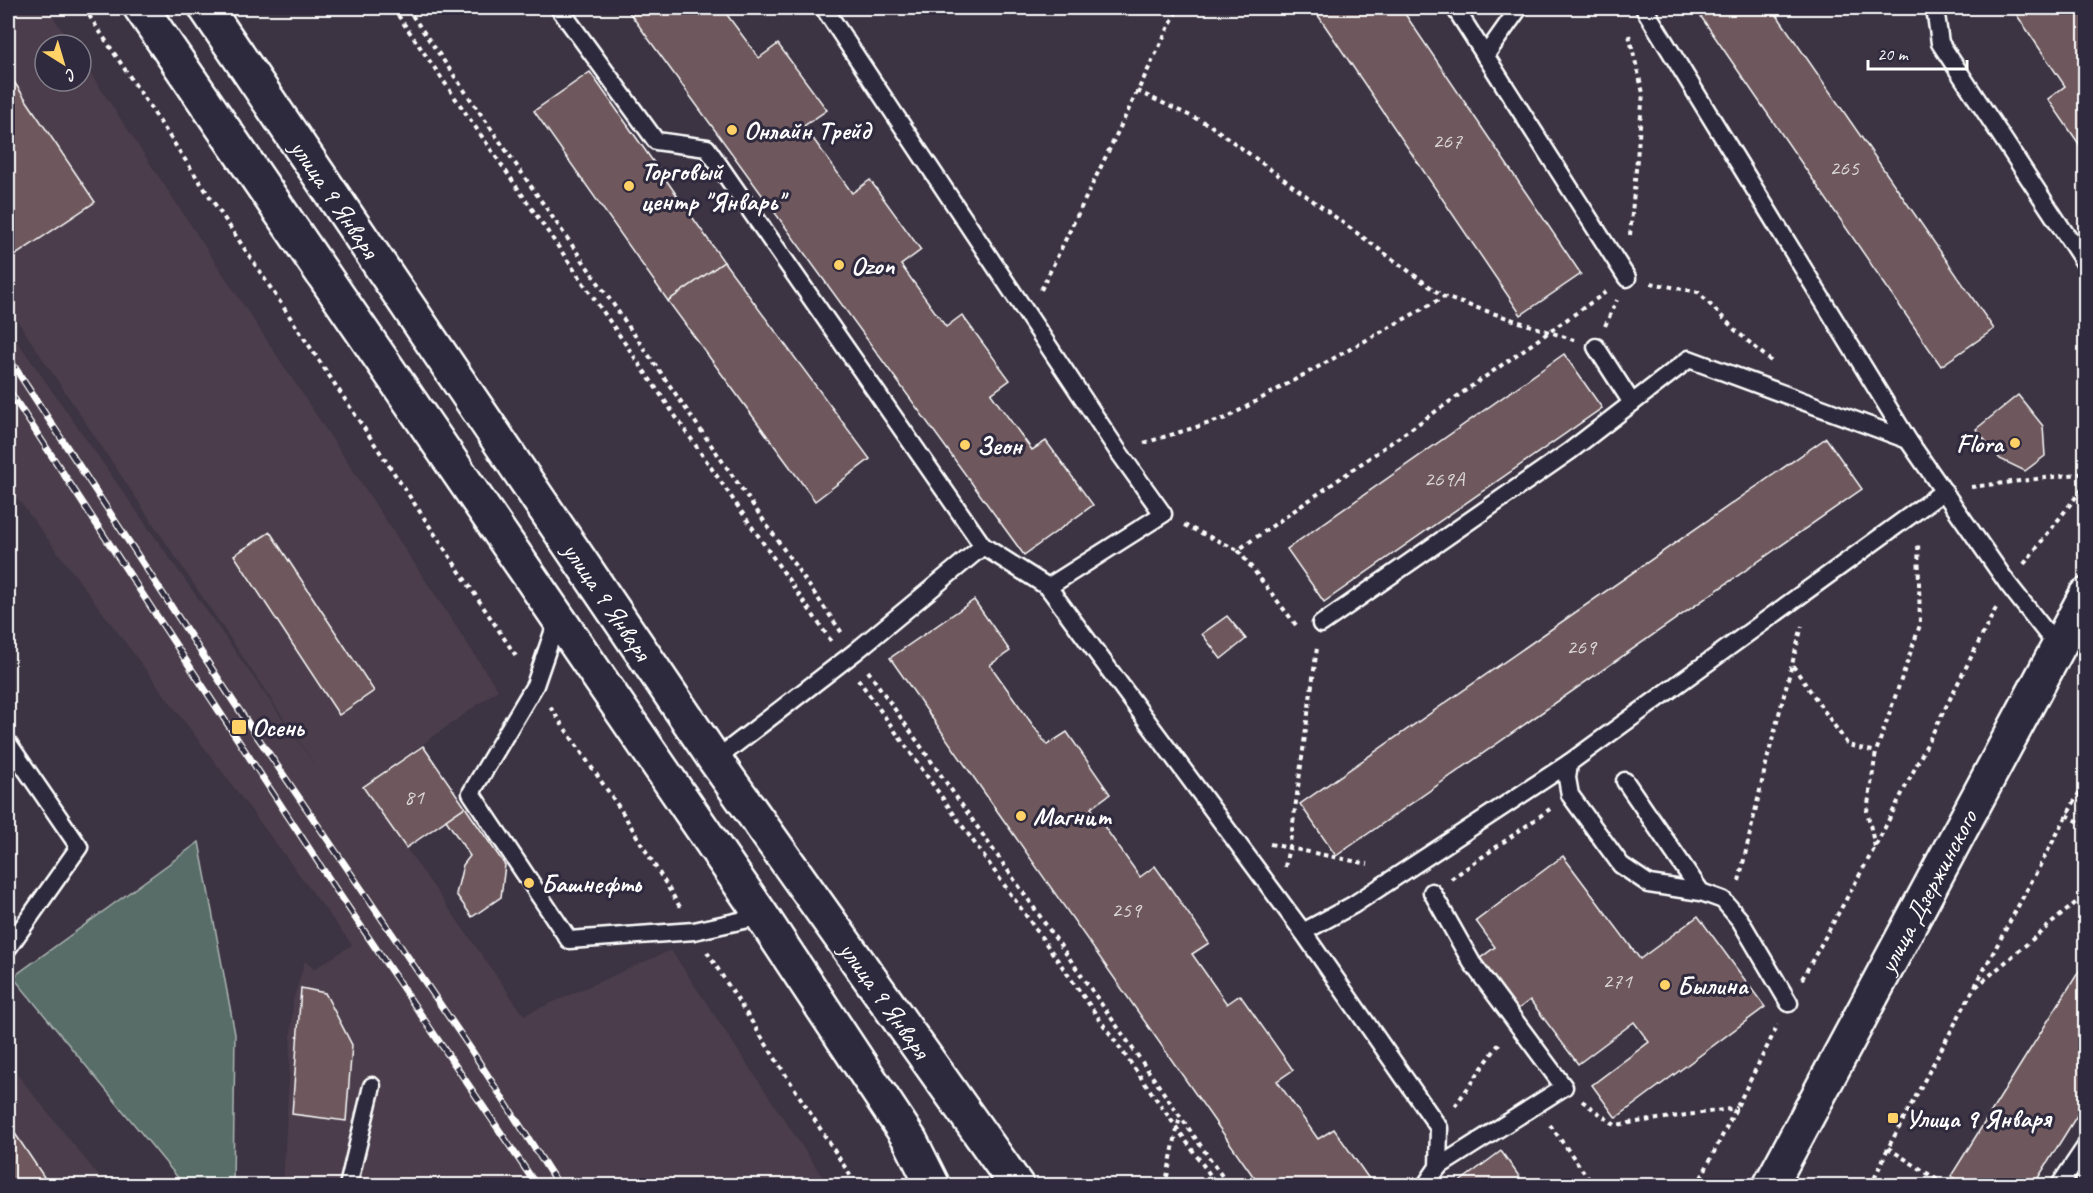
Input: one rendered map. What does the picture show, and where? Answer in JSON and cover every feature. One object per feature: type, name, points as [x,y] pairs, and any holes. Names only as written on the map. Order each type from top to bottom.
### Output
[{"type":"main road","name":"улица 9 Января","points":[[141,8],[762,916],[910,1140],[933,1185]]},
{"type":"main road","name":"улица 9 Января","points":[[206,8],[715,760],[1017,1185]]},
{"type":"main road","name":"улица Дзержинского","points":[[1770,1185],[2085,595]]},
{"type":"lane","points":[[559,8],[656,141],[707,148],[983,546],[1048,586],[1303,932],[1439,1128],[1438,1167]]},
{"type":"lane","points":[[824,8],[1118,451],[1163,514],[1048,586]]},
{"type":"lane","points":[[1455,8],[1627,278]]},
{"type":"lane","points":[[1485,56],[1519,8]]},
{"type":"lane","points":[[1644,8],[1908,440],[2008,584],[2057,646]]},
{"type":"lane","points":[[1935,8],[1940,43],[2085,265]]},
{"type":"lane","points":[[1596,347],[1632,403]]},
{"type":"lane","points":[[1321,624],[1570,451],[1689,359],[1908,440]]},
{"type":"lane","points":[[1303,932],[1353,905],[1569,763],[1944,491]]},
{"type":"lane","points":[[715,760],[850,657],[983,546]]},
{"type":"lane","points":[[558,618],[535,685],[471,793],[569,940],[694,930],[762,916]]},
{"type":"lane","points":[[8,742],[79,847],[8,948]]},
{"type":"lane","points":[[1569,763],[1567,778],[1570,795],[1621,865],[1649,884],[1701,892],[1723,900],[1740,920],[1789,1003]]},
{"type":"lane","points":[[1625,781],[1701,892]]},
{"type":"lane","points":[[1425,1185],[1438,1167],[1564,1087],[1472,963],[1432,892]]},
{"type":"lane","points":[[348,1185],[372,1086]]},
{"type":"lane","points":[[2059,1185],[2085,1146]]},
{"type":"path","points":[[84,8],[535,685],[621,810],[694,930],[856,1185]]},
{"type":"path","points":[[393,8],[850,657],[1229,1185]]},
{"type":"path","points":[[407,8],[850,657],[1177,1129],[1218,1185],[1225,1179]]},
{"type":"path","points":[[1029,316],[1178,8]]},
{"type":"path","points":[[1137,92],[1210,125],[1444,297],[1596,347],[1627,278],[1643,93],[1628,29]]},
{"type":"path","points":[[1238,550],[1627,278],[1698,292],[1734,329],[1777,366]]},
{"type":"path","points":[[1118,451],[1226,418],[1444,297]]},
{"type":"path","points":[[1944,491],[2085,473]]},
{"type":"path","points":[[1697,1185],[1789,1003],[1875,847],[2008,584],[2085,484]]},
{"type":"path","points":[[1875,847],[1867,811],[1876,752],[1920,625],[1917,510]]},
{"type":"path","points":[[1163,514],[1238,550],[1303,633]]},
{"type":"path","points":[[1732,911],[1811,587]]},
{"type":"path","points":[[1278,898],[1289,847],[1321,624]]},
{"type":"path","points":[[1310,642],[1317,652]]},
{"type":"path","points":[[1792,666],[1848,745],[1876,752]]},
{"type":"path","points":[[1871,1185],[1888,1148],[2085,780]]},
{"type":"path","points":[[1432,892],[1570,795]]},
{"type":"path","points":[[2067,815],[2085,826]]},
{"type":"path","points":[[1233,838],[1404,871]]},
{"type":"path","points":[[1974,988],[2085,894]]},
{"type":"path","points":[[1439,1128],[1515,1021]]},
{"type":"path","points":[[1564,1087],[1615,1125],[1737,1107]]},
{"type":"path","points":[[1535,1105],[1594,1185]]},
{"type":"path","points":[[1165,1185],[1180,1116]]},
{"type":"path","points":[[1888,1148],[1947,1185]]},
{"type":"shaded area","points":[[8,8],[47,8],[64,33],[33,33],[33,93],[93,93],[93,77],[498,690],[363,787],[524,1015],[671,950],[828,1185],[283,1185],[293,1000],[305,961],[314,969],[352,945],[8,486],[8,328],[317,768],[8,307]]},
{"type":"shaded area","points":[[8,1063],[106,1185],[8,1185]]},
{"type":"green space","points":[[199,842],[235,1034],[233,1185],[184,1185],[13,977]]},
{"type":"building","points":[[626,8],[722,8],[759,58],[778,44],[827,110],[804,126],[852,193],[870,180],[921,250],[901,265],[946,327],[962,315],[1010,380],[991,394],[1032,450],[1046,441],[1093,505],[1024,555]]},
{"type":"building","points":[[1313,8],[1401,8],[1581,274],[1521,315]]},
{"type":"building","points":[[1695,8],[1772,8],[1994,329],[1941,366]]},
{"type":"building","points":[[2012,8],[2086,8],[2086,154],[2048,99],[2065,86]]},
{"type":"building","name":"Торговый центр \"Январь\"","points":[[590,72],[724,262],[668,301],[534,111]]},
{"type":"building","points":[[8,73],[95,202],[8,260]]},
{"type":"building","points":[[724,262],[870,459],[815,501],[668,301]]},
{"type":"building","points":[[1564,354],[1602,408],[1324,602],[1287,549]]},
{"type":"building","name":"Flora","points":[[2018,395],[2043,426],[2045,456],[2025,471],[2000,459],[1976,429]]},
{"type":"building","points":[[1826,438],[1862,489],[1336,856],[1300,804]]},
{"type":"building","points":[[270,532],[374,691],[339,715],[234,555]]},
{"type":"building","points":[[974,600],[1010,651],[990,665],[1047,745],[1067,732],[1110,794],[1091,808],[1140,877],[1155,866],[1209,943],[1192,954],[1227,1004],[1240,995],[1293,1070],[1277,1081],[1318,1139],[1334,1129],[1374,1186],[1260,1186],[890,658]]},
{"type":"building","points":[[1227,616],[1246,639],[1221,659],[1202,634]]},
{"type":"building","points":[[423,746],[465,807],[406,848],[363,787]]},
{"type":"building","points":[[465,807],[505,865],[501,897],[472,917],[456,894],[463,865],[470,856],[446,820]]},
{"type":"building","points":[[1563,856],[1640,959],[1698,916],[1765,1007],[1616,1118],[1592,1085],[1649,1042],[1634,1022],[1578,1064],[1530,1000],[1513,1013],[1475,962],[1495,947],[1476,921]]},
{"type":"building","points":[[2086,960],[2086,1101],[2033,1186],[1967,1186],[1951,1176]]},
{"type":"building","points":[[301,988],[325,993],[352,1045],[346,1121],[292,1114]]},
{"type":"building","points":[[8,1123],[50,1186],[8,1186]]},
{"type":"building","points":[[1501,1151],[1526,1186],[1454,1186]]},
{"type":"railway","points":[[8,357],[233,701],[470,1048],[559,1186]]},
{"type":"railway","points":[[8,389],[335,888],[537,1186]]},
{"type":"place","name":"Онлайн Трейд","points":[[732,130]]},
{"type":"place","name":"Торговый центр \"Январь\"","points":[[629,186]]},
{"type":"place","name":"Ozon","points":[[839,265]]},
{"type":"place","name":"Flora","points":[[2015,443]]},
{"type":"place","name":"Зеон","points":[[965,445]]},
{"type":"place","name":"Осень","points":[[239,727]]},
{"type":"place","name":"Магнит","points":[[1021,816]]},
{"type":"place","name":"Башнефть","points":[[529,883]]},
{"type":"place","name":"Былина","points":[[1665,985]]},
{"type":"place","name":"Улица 9 Января","points":[[1893,1118]]}]
